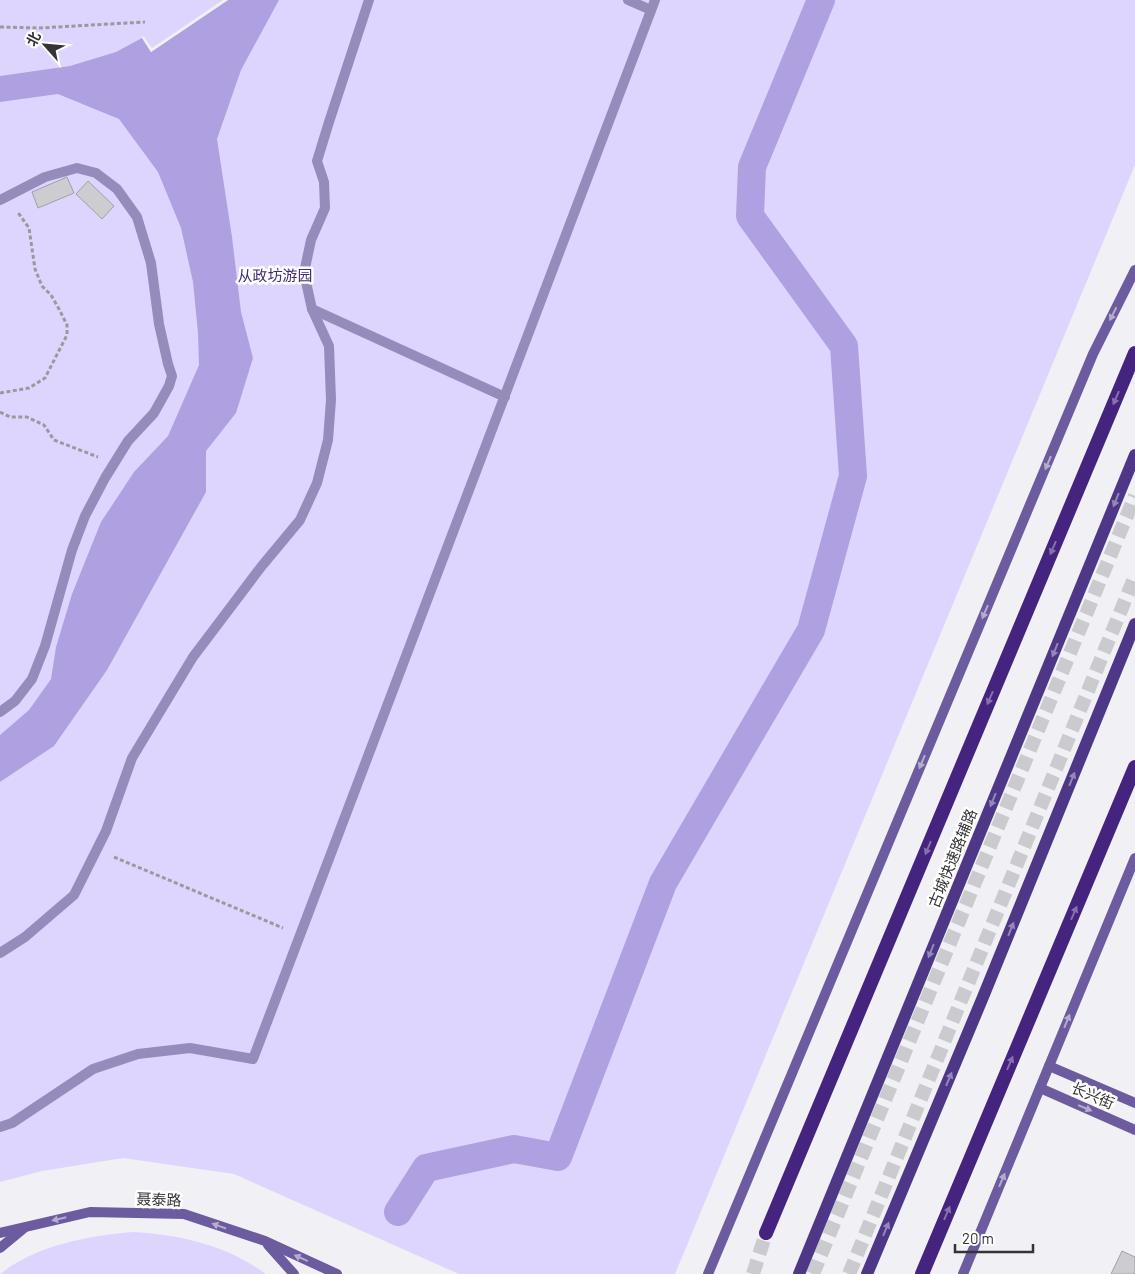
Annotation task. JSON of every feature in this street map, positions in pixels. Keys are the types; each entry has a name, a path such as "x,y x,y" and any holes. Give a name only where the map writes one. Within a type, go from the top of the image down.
{"highway":[{"path":"766,1233 1135,353"},
{"path":"922,1274 1135,767"}],"main road":[{"path":"708,1274 1094,354 1135,270"},
{"name":"古城快速路辅路","path":"799,1274 1135,455"},
{"path":"866,1274 983,997 1135,624"},
{"path":"963,1274 1135,858"},
{"name":"长兴街","path":"1049,1066 1135,1103"},
{"name":"长兴街","path":"1040,1088 1135,1130"},
{"name":"聂泰路","path":"0,1233 90,1212 184,1214 265,1242 337,1274"},
{"path":"0,1248 26,1227"},
{"path":"265,1242 294,1274"}],"lane":[{"path":"0,953 25,937 74,895 106,831 132,758 193,657 261,567 300,520 317,483 328,440 329,346 312,309 304,273 311,240 325,208 324,182 318,161 369,0"},
{"path":"0,1127 12,1123 93,1069 138,1054 190,1048 253,1059 653,5 628,0"},
{"path":"0,712 15,702 32,679 45,646 72,550 85,516 128,441 154,413 169,386 172,376 159,324 151,263 137,218 117,189 96,173 77,168 45,178 4,198"},
{"path":"312,309 505,397"}],"path":[{"path":"0,27 39,28 145,22"},
{"path":"0,393 29,388 45,378 67,335 67,325 51,295 42,286 35,269 29,228 4,198"},
{"path":"0,412 10,417 27,417 44,426 54,440 94,456 115,461"},
{"path":"97,850 300,935"}],"green space":[{"name":"从政坊游园","path":"0,0 1135,0 1135,165 675,1274 459,1274 234,1174 123,1158 42,1171 0,1182"},
{"path":"133,1232 151,1233 203,1243 235,1256 266,1274 0,1274 14,1264 46,1249 80,1239"}],"shaded area":[{"path":"228,0 279,0 241,70 217,139 241,312 253,358 236,413 206,451 206,492 107,670 54,746 0,782 0,735 29,710 51,679 56,647 72,594 101,522 134,472 168,436 199,365 193,282 181,228 158,172 119,119 58,94 0,102 0,76 70,66 116,52 142,38 151,52"}],"pier":[{"path":"223,0 228,0 151,52 141,36 144,37 152,48"}],"building":[{"path":"67,177 74,193 38,208 32,192"},
{"path":"88,181 114,206 102,219 76,194"},
{"path":"1122,1251 1135,1257 1135,1274 1111,1274"}],"waterway":[{"path":"398,1212 426,1168 514,1149 558,1157 663,883 811,630 853,476 844,346 750,216 752,167 821,0"}],"tunnel":[{"path":"813,1274 1135,496"},
{"path":"849,1274 1135,576"},
{"path":"753,1274 766,1233"}]}
